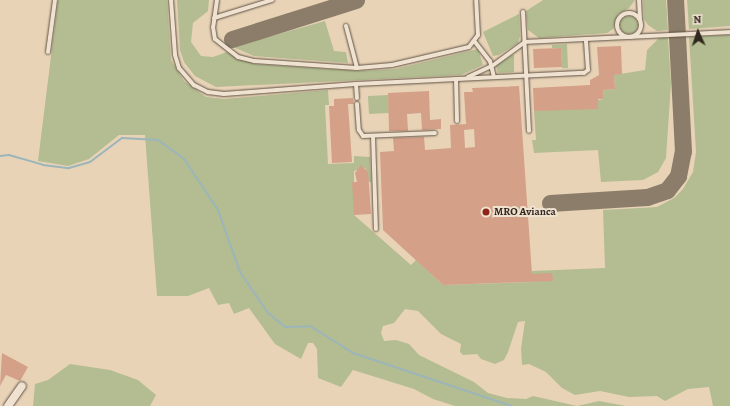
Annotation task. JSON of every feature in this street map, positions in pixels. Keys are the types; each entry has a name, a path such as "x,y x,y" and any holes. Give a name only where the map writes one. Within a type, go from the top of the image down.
{"street":[{"path":"8,406 22,386"}],"lane":[{"path":"48,52 55,0"},
{"path":"171,0 176,61 189,80 208,92 224,94 356,84 586,73 586,40"},
{"path":"217,0 214,18 215,39 232,53 245,60 357,68 392,65 469,47 475,42 478,36 476,0"},
{"path":"214,18 272,0"},
{"path":"639,0 641,25 640,36"},
{"path":"523,12 529,131"},
{"path":"634,14 641,25 636,35 629,37 620,34 617,28 617,22 620,16 634,14"},
{"path":"346,26 357,68"},
{"path":"464,79 492,66 525,42 730,32"},
{"path":"475,42 492,66 494,77"},
{"path":"456,79 457,121"},
{"path":"356,84 357,98"},
{"path":"357,104 359,132 363,136 435,133"},
{"path":"373,136 376,229"}],"green space":[{"path":"58,0 167,0 171,60 184,81 206,97 224,99 328,90 329,105 325,105 328,164 354,163 354,156 370,157 371,182 365,182 368,174 365,168 354,171 354,215 411,265 416,260 443,285 532,282 532,271 605,268 603,210 657,207 674,198 683,189 693,172 696,152 689,37 730,35 730,406 713,406 709,387 688,389 665,401 657,396 629,397 600,391 575,395 562,388 546,372 529,364 522,365 521,349 525,321 518,322 504,360 495,364 481,359 477,354 463,355 460,352 461,344 441,334 418,311 405,309 394,323 383,326 381,333 384,341 396,340 409,344 419,355 474,382 488,393 507,398 526,399 533,396 577,406 455,406 433,399 414,389 353,370 341,387 318,378 317,349 313,343 308,343 301,359 275,344 249,308 234,314 229,303 218,305 209,288 188,296 157,296 145,135 119,135 89,159 68,166 38,161"},
{"path":"177,0 209,0 208,11 193,23 191,42 201,56 213,57 227,52 254,64 360,71 395,69 478,49 483,65 461,75 216,87 195,76 184,62 180,50"},
{"path":"543,0 635,0 629,8 618,14 613,29 607,33 539,38 528,30 526,11"},
{"path":"643,0 666,0 668,30 657,31 648,25 644,19"},
{"path":"687,0 730,0 730,26 689,29"},
{"path":"519,14 520,36 518,43 499,55 493,56 483,32"},
{"path":"629,16 635,19 638,25 635,31 629,34 623,31 620,25 623,19"},
{"path":"325,21 334,51 346,52 348,63 254,56 233,47"},
{"path":"659,38 668,38 671,83 666,158 658,172 643,180 601,182 598,150 534,153 532,140 536,140 534,111 604,99 603,90 615,89 614,75 645,70 647,50"},
{"path":"567,44 568,68 562,68 561,48 552,48 552,45"},
{"path":"514,55 514,72 498,73 496,66"},
{"path":"388,95 389,113 369,114 368,96"},
{"path":"70,364 110,370 138,380 156,395 150,406 33,406 35,384 48,380"},
{"path":"599,401 626,406 577,406"}],"building":[{"path":"621,46 622,74 614,75 615,89 603,90 604,99 598,99 598,109 534,111 533,88 590,85 590,80 599,75 597,47"},
{"path":"561,48 562,67 534,68 533,49"},
{"path":"519,86 532,274 552,273 553,281 443,285 383,230 380,152 394,151 393,138 424,137 425,150 451,148 450,125 466,124 464,92 473,92 472,88","holes":["474,129 475,147 465,148 464,130"]},
{"path":"429,91 430,120 441,119 441,129 422,130 421,113 407,114 408,131 389,131 388,93"},
{"path":"353,98 354,104 348,104 352,162 332,163 329,106 334,106 334,99"},
{"path":"361,165 368,172 371,214 354,215 352,182 357,182 355,173"},
{"path":"2,353 28,367 20,381 6,375 0,386"}],"waterway":[{"path":"0,156 9,155 43,165 69,168 90,162 122,138 158,140 184,159 218,210 240,272 268,313 285,327 310,326 353,353 511,406"}],"taxiway":[{"path":"232,39 356,0"},
{"path":"550,203 647,197 667,190 678,176 683,151 675,0"}],"place":[{"name":"MRO Avianca","path":"486,212"}]}
